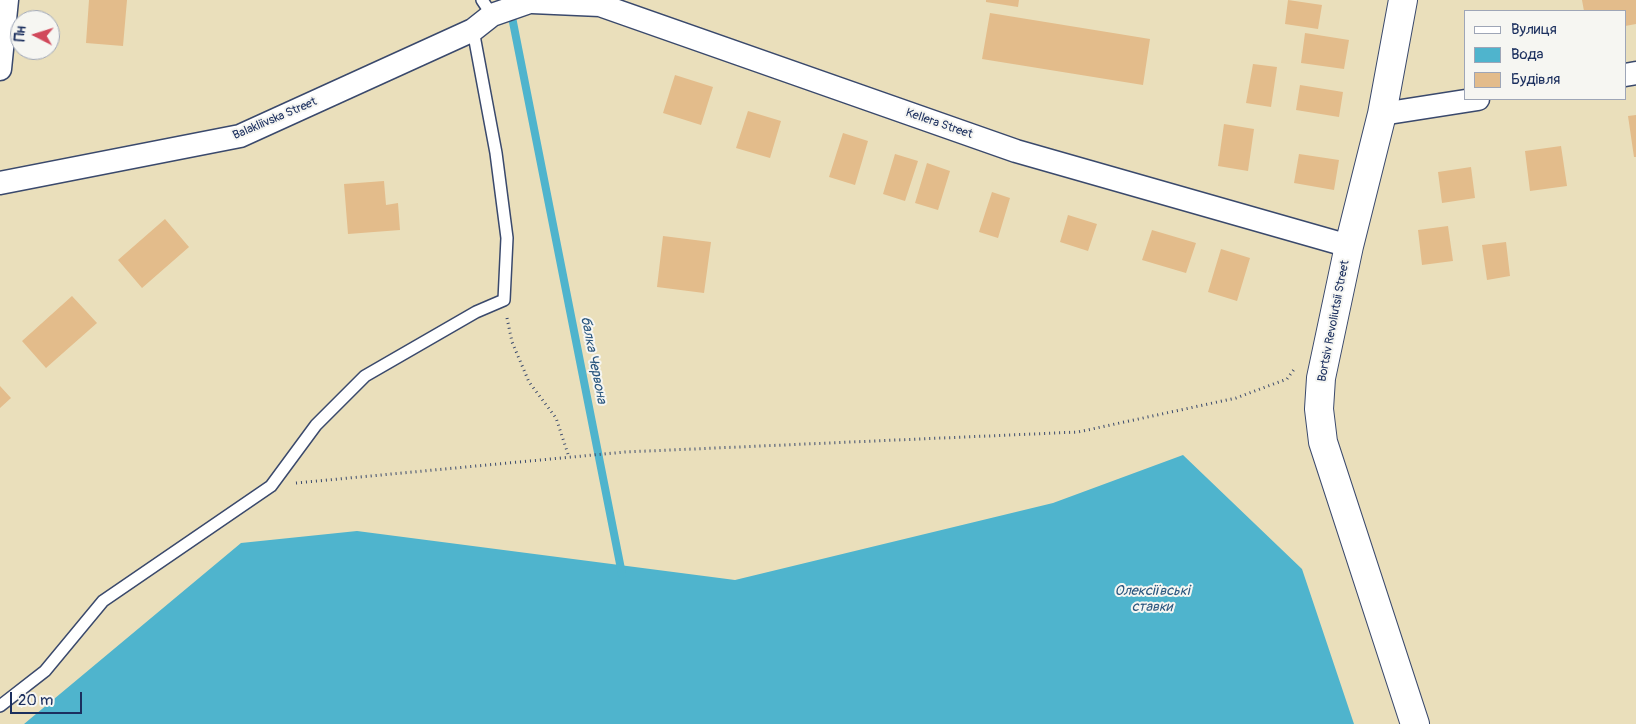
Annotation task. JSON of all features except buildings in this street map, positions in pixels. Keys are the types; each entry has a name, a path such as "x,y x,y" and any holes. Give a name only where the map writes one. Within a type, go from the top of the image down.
{"street":[{"path":"0,69 7,0"},
{"name":"Bortsiv Revoliutsii Street","path":"1403,0 1382,114 1349,246 1321,378 1319,409 1323,442 1415,724"},
{"name":"Balakliivska Street","path":"0,183 240,136 473,30 487,7 534,1"},
{"name":"Kellera Street","path":"534,1 600,5 1016,151 1349,246"},
{"path":"1382,114 1472,100"}],"lane":[{"path":"0,706 44,671 103,601 271,486 316,425 365,376 476,312 504,300 507,238 496,154 473,30"}],"path":[{"path":"504,300 512,342 529,382 556,418 569,457"},
{"path":"271,486 625,452 1078,432 1236,398 1287,379 1299,364"}],"water":[{"name":"Олексіївські ставки","path":"1183,455 1302,569 1354,724 24,724 241,543 357,531 735,580 1053,503"}],"waterway":[{"name":"балка Червона","path":"511,12 622,574"}]}
